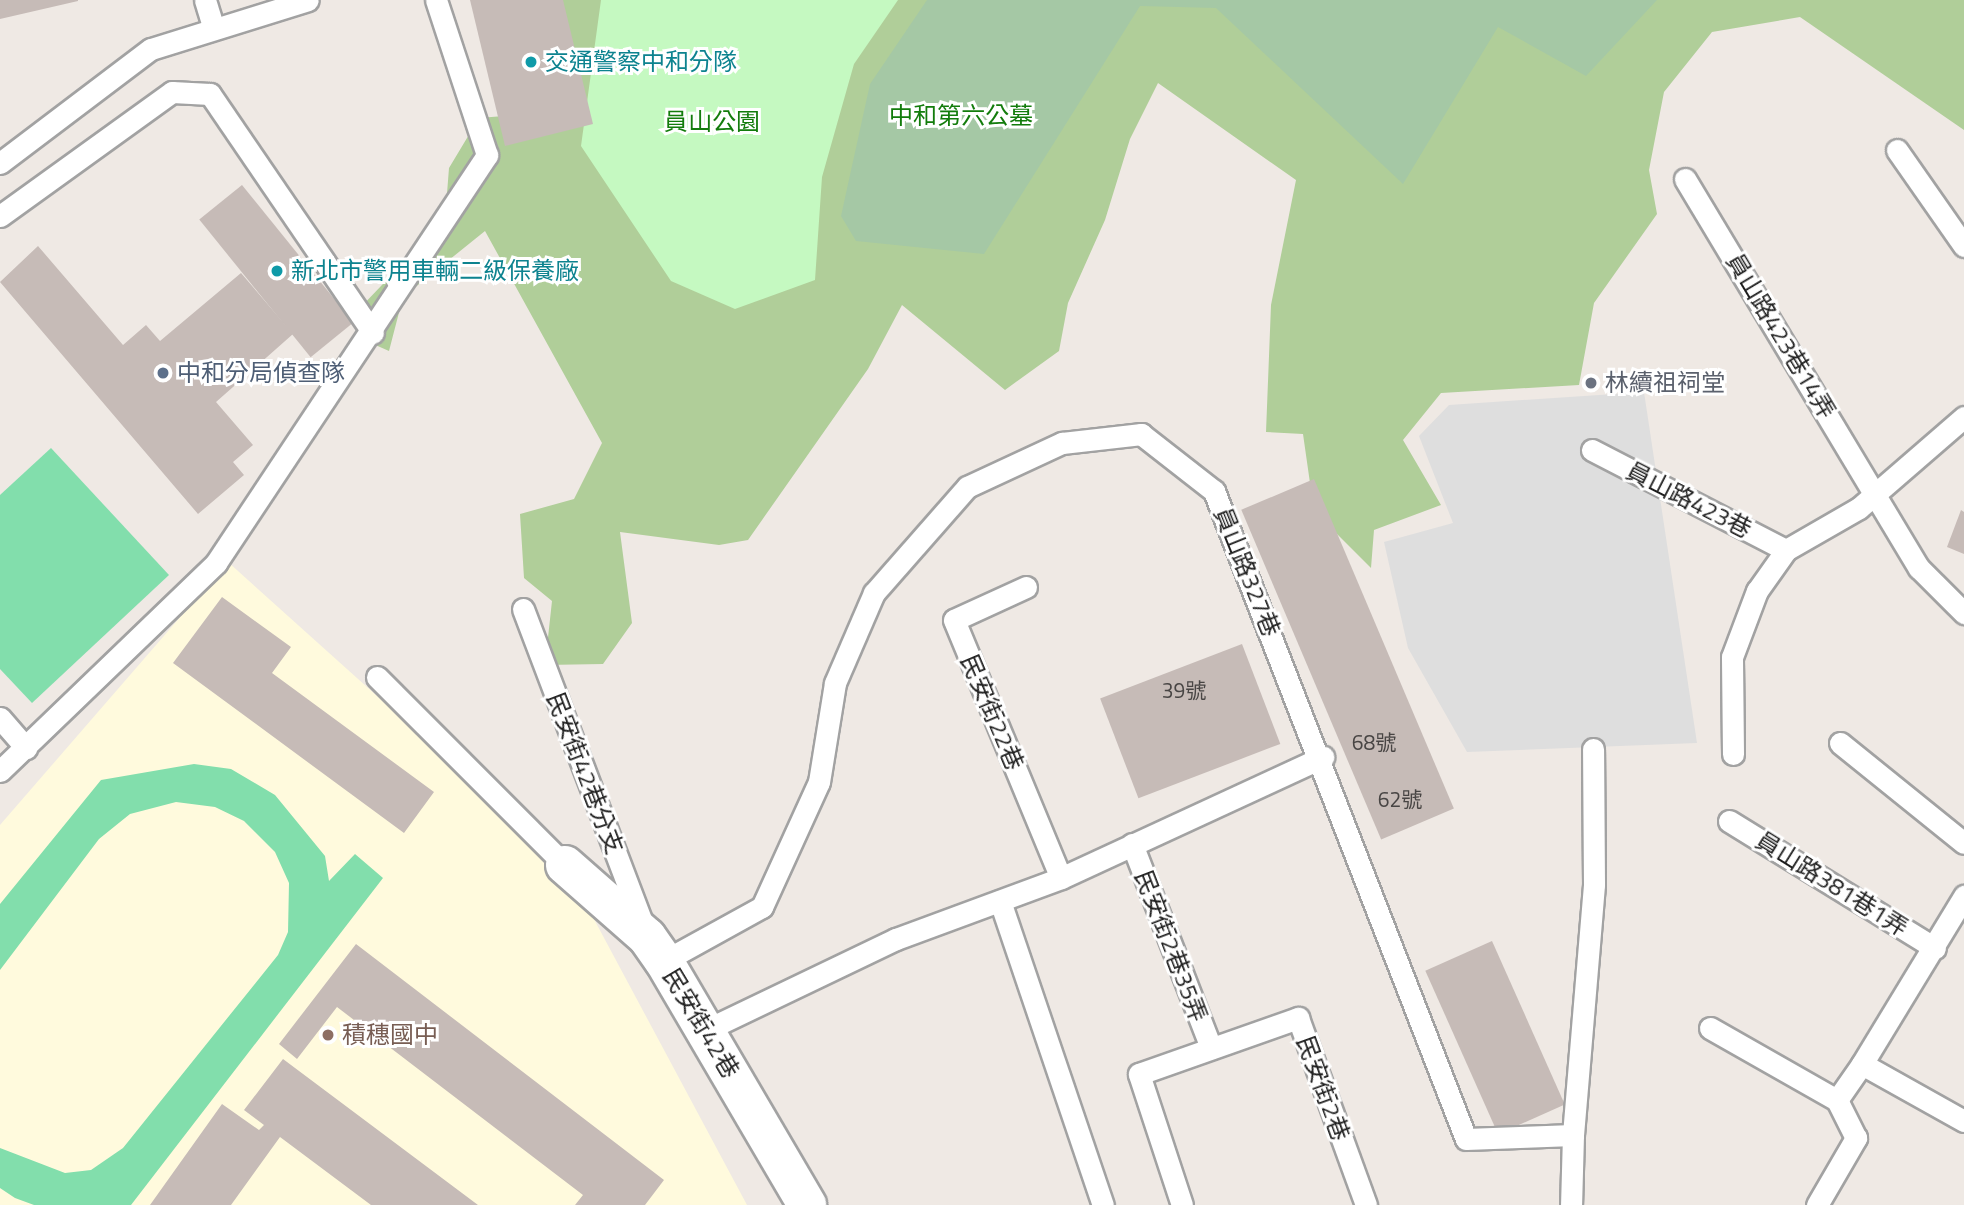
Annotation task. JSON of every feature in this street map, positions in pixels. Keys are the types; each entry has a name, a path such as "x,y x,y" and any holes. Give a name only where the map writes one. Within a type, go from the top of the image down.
{"street":[{"name":"民安街42巷","path":"565,865 656,949 807,1205"}],"lane":[{"path":"205,0 213,27"},
{"path":"0,163 150,49 213,27 308,0"},
{"path":"0,771 216,563 373,333 487,155 436,0"},
{"path":"0,216 172,92 210,94 373,333"},
{"path":"1897,150 1964,246"},
{"name":"員山路423巷14弄","path":"1685,178 1919,568 1964,613"},
{"path":"1733,754 1732,657 1757,591 1786,550 1876,493 1964,417"},
{"name":"員山路327巷","path":"656,949 762,907 819,782 835,683 874,593 967,487 1062,443 1141,434 1214,491 1322,757 1465,1139 1573,1135"},
{"name":"員山路423巷","path":"1592,450 1786,550"},
{"name":"民安街22巷","path":"1026,587 954,620 1061,878"},
{"name":"民安街42巷分支","path":"523,610 656,949"},
{"path":"377,677 565,865"},
{"path":"0,718 26,748"},
{"path":"1840,743 1964,843"},
{"path":"1571,1205 1573,1135 1594,884 1593,749"},
{"path":"706,1030 896,939 1061,878 1322,757"},
{"name":"員山路381巷1弄","path":"1729,821 1935,948"},
{"name":"民安街2巷35弄","path":"1132,844 1211,1048"},
{"path":"1837,1100 1935,948 1964,896"},
{"path":"1000,901 1103,1205"},
{"name":"民安街2巷","path":"1211,1048 1298,1018 1366,1205"},
{"path":"1710,1028 1837,1100 1856,1138 1817,1205"},
{"path":"1182,1205 1139,1074 1211,1048"},
{"path":"1862,1064 1964,1121"}],"shaded area":[{"path":"1644,392 1697,743 1467,752 1408,648 1384,542 1453,523 1419,436 1449,405"},
{"name":"積穗國中","path":"228,562 565,865 747,1205 0,1205 0,825"}],"green space":[{"path":"557,0 1964,0 1964,130 1800,17 1712,32 1664,92 1649,170 1657,214 1594,303 1579,385 1441,393 1403,440 1441,505 1374,530 1371,568 1314,511 1303,434 1266,432 1271,305 1296,180 1158,83 1130,139 1105,220 1068,303 1059,351 1005,390 902,305 868,369 748,540 719,545 620,532 632,623 603,664 545,665 552,601 524,578 520,514 574,499 602,443 485,231 403,297 389,351 355,336 360,308 445,219 449,168 479,118 563,111"},
{"name":"員山公園","path":"601,0 898,0 854,64 822,177 815,280 735,309 671,281 581,146"},
{"name":"中和第六公墓","path":"927,0 1657,0 1586,76 1498,27 1403,184 1216,8 1140,6 984,254 856,241 841,216 870,84"},
{"path":"51,448 169,575 32,703 0,669 0,495"},
{"path":"194,764 231,769 275,795 325,856 329,881 355,854 383,878 131,1205 34,1205 15,1198 0,1188 0,1148 65,1173 91,1170 123,1148 278,955 288,932 289,883 275,852 244,821 215,807 176,802 130,814 99,839 0,970 0,904 101,780"}],"building":[{"path":"0,0 78,0 78,1 0,19"},
{"name":"交通警察中和分隊","path":"470,0 563,0 593,124 505,146"},
{"name":"新北市警用車輛二級保養廠","path":"242,185 353,323 311,357 199,220"},
{"name":"中和分局偵查隊","path":"38,246 123,345 146,325 160,341 241,273 293,334 216,402 253,445 233,462 244,475 198,514 0,282"},
{"path":"1314,479 1454,809 1381,839 1241,510"},
{"path":"1961,510 1964,512 1964,554 1947,547"},
{"path":"222,597 291,647 272,673 434,792 404,833 173,663"},
{"path":"1242,644 1280,744 1138,798 1100,698"},
{"path":"1492,941 1565,1105 1498,1134 1425,971"},
{"path":"356,944 664,1180 645,1205 575,1205 583,1195 337,1007 297,1059 279,1044"},
{"path":"283,1059 478,1205 371,1205 280,1137 231,1205 150,1205 222,1104 259,1130 264,1125 244,1110"}],"place":[{"name":"交通警察中和分隊","path":"531,62"},
{"name":"新北市警用車輛二級保養廠","path":"277,271"},
{"name":"中和分局偵查隊","path":"163,373"},
{"name":"林續祖祠堂","path":"1591,383"},
{"name":"積穗國中","path":"328,1035"}]}
